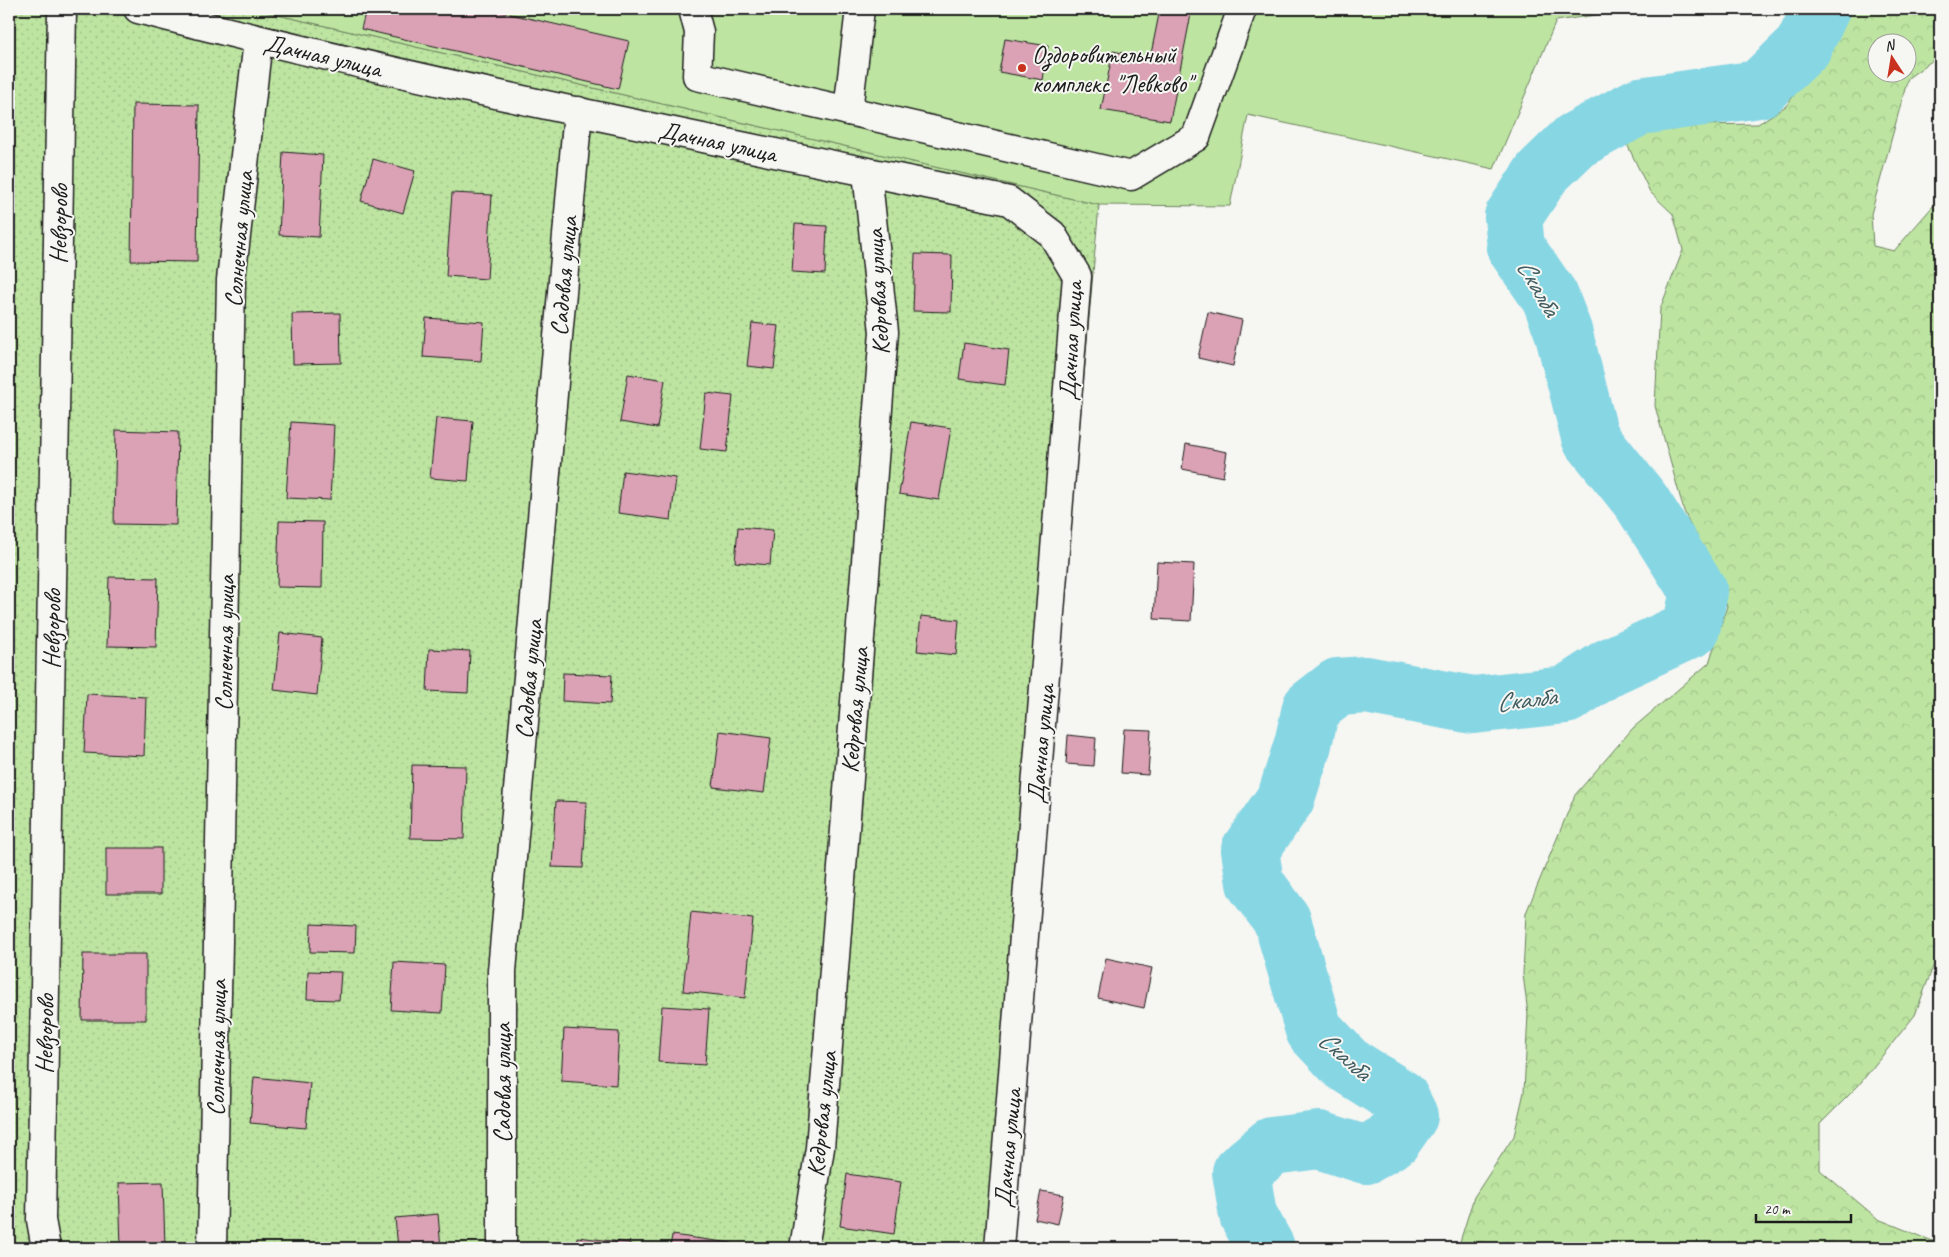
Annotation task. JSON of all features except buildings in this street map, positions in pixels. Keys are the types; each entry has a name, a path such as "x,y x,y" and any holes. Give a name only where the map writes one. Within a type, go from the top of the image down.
{"street":[{"name":"Невзорово","path":"46,1248 40,1220 62,9"},
{"name":"Дачная улица","path":"138,9 258,40 578,111 1009,201 1052,234 1077,276 999,1248"},
{"path":"693,9 699,32 697,76 1131,176 1196,137 1242,9"},
{"path":"848,111 860,9"},
{"name":"Солнечная улица","path":"212,1248 231,280 258,40"},
{"name":"Садовая улица","path":"502,1248 502,971 578,111"},
{"name":"Кедровая улица","path":"804,1248 820,1148 884,332 868,172"}],"green space":[{"path":"9,9 252,9 1099,205 1007,1248 9,1248"},
{"name":"Оздоровительный комплекс \"Левково\"","path":"252,9 1634,9 1556,21 1494,169 1248,115 1230,206 1099,205"},
{"path":"1846,9 1940,9 1940,55 1916,72 1916,32 1866,32 1866,82 1907,82 1871,214 1873,246 1894,251 1940,198 1940,948 1915,1015 1858,1086 1820,1124 1820,1170 1878,1219 1940,1244 1940,1248 1458,1248 1474,1197 1514,1136 1524,1092 1528,1014 1523,974 1526,913 1575,795 1633,728 1709,663 1727,606 1684,511 1655,406 1660,309 1683,250 1673,214 1650,192 1626,142 1638,126 1758,124 1786,106 1823,56"}],"waterway":[{"name":"Скалба","path":"1266,1248 1248,1215 1241,1172 1272,1146 1319,1140 1366,1155 1393,1139 1409,1116 1400,1098 1346,1064 1314,1030 1282,920 1255,883 1250,850 1286,798 1303,744 1311,708 1338,687 1366,685 1473,705 1566,695 1609,667 1691,629 1699,592 1641,501 1590,437 1563,331 1550,297 1516,248 1513,217 1542,173 1575,141 1640,106 1759,89 1803,47 1821,9"}],"place":[{"name":"Оздоровительный комплекс \"Левково\"","path":"1022,68"}]}
